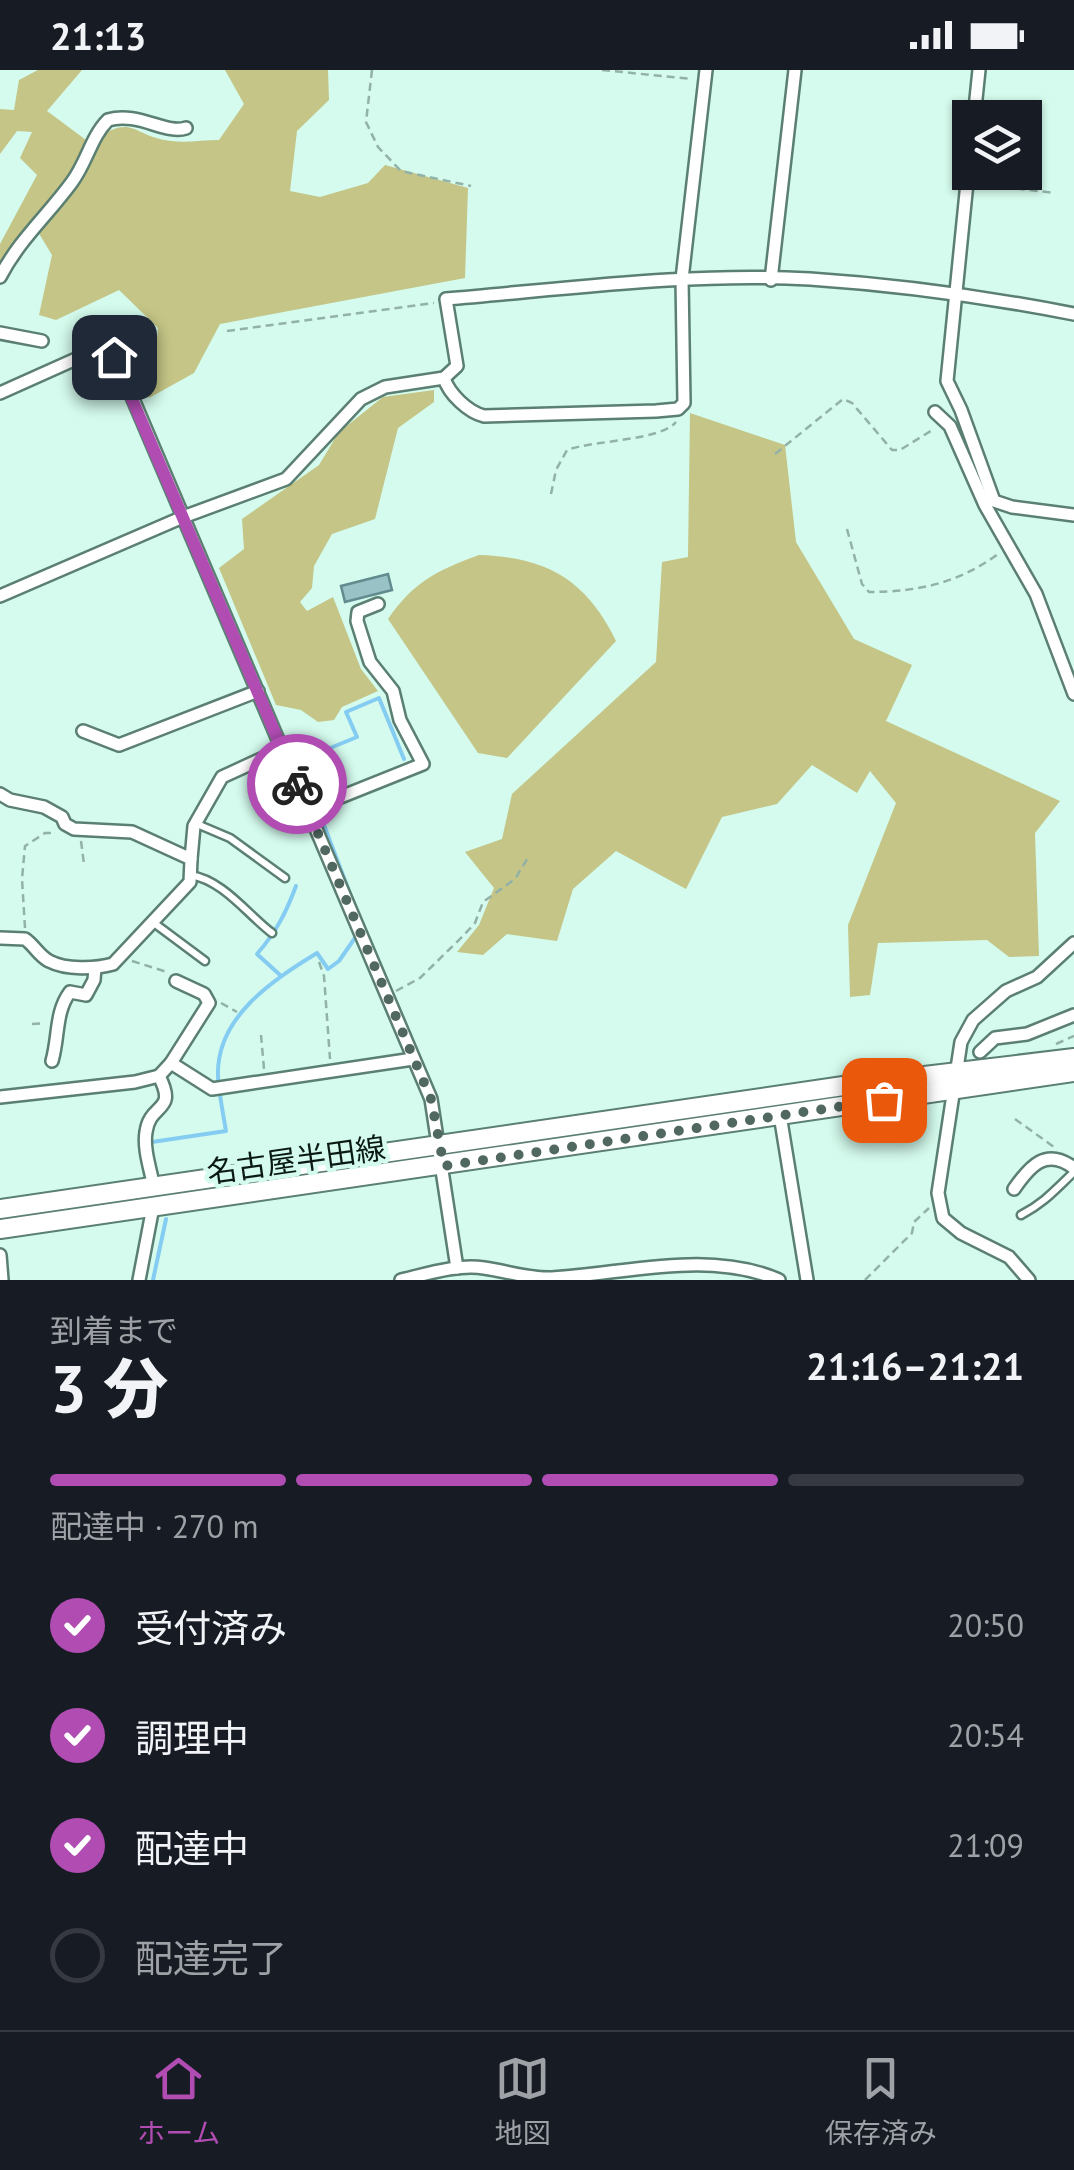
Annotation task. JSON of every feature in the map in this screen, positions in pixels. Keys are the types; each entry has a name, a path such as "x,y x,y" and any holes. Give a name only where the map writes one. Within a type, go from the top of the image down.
{"main road":[{"name":"名古屋半田線","path":"0,1229 439,1144 958,1070 1074,1058"},
{"name":"名古屋半田線","path":"0,1209 154,1198 444,1166 1074,1072"}],"street":[{"path":"771,280 795,70"},
{"path":"976,100 979,70"},
{"path":"444,378 446,386 471,412 484,416 678,408 685,397 682,279 705,75"},
{"path":"0,278 36,222 72,182 96,134 108,120 125,117 152,121 177,131 186,128"},
{"path":"966,190 946,382 961,410 994,501 1074,515"},
{"path":"0,596 183,517 286,479 361,399 377,389 444,378 456,366 446,299 682,279 806,279 955,293 1074,314"},
{"path":"0,333 42,341"},
{"path":"2,387 96,350 108,352 118,364 431,1099 458,1268"},
{"path":"934,412 950,426 969,474 1036,594 1074,692"},
{"path":"308,810 422,764 400,720 393,691 370,662 358,620 358,612 378,604"},
{"path":"82,732 119,745 258,691"},
{"path":"0,938 25,939 50,962 95,968 113,964 190,882 196,823 222,777 283,749"},
{"path":"0,794 44,807 77,830 132,832 191,859"},
{"path":"1029,1280 1009,1257 961,1233 942,1218 938,1193 961,1042 973,1020 1006,991 1036,976 1074,944"},
{"path":"52,1061 59,1006 70,992 86,994 95,968"},
{"path":"0,1097 158,1076 209,1000 176,980"},
{"path":"980,1052 994,1038 1028,1034 1074,1015"},
{"path":"170,1063 212,1090 412,1059"},
{"path":"139,1280 154,1198 146,1132 150,1119 167,1101 167,1092 158,1076"},
{"path":"780,1115 806,1280"},
{"path":"1014,1189 1030,1165 1039,1160 1061,1160 1074,1170"},
{"path":"0,1256 2,1280"},
{"path":"401,1280 458,1268 481,1267 548,1278 668,1266 720,1266 779,1280"}],"lane":[{"path":"196,823 230,838 285,878"},
{"path":"190,875 224,891 272,933"},
{"path":"154,922 205,960"},
{"path":"1021,1215 1034,1205 1047,1202 1074,1170"}],"path":[{"path":"372,70 366,122 378,147 401,171 471,186"},
{"path":"602,70 705,75"},
{"path":"1032,190 1056,193"},
{"path":"227,330 446,302"},
{"path":"118,364 153,352"},
{"path":"775,454 842,399 852,403 888,447 896,451 945,421"},
{"path":"552,494 556,470 567,450 599,441 664,432 678,420 678,408"},
{"path":"847,529 862,584 869,592 940,585 969,575 1007,548"},
{"path":"25,939 22,867 26,846 46,833 77,830 84,864"},
{"path":"386,996 420,978 475,923 482,902 516,880 529,856"},
{"path":"122,955 145,967 177,976 176,980"},
{"path":"319,962 324,976 330,1071"},
{"path":"209,1000 237,1012"},
{"path":"32,1024 59,1022"},
{"path":"261,1035 265,1080"},
{"path":"1015,1119 1060,1152 1061,1160"},
{"path":"865,1280 912,1233 914,1222 931,1206 940,1205"}],"green space":[{"path":"38,70 82,70 47,111 90,143 124,127 171,141 219,140 244,104 225,70 328,70 329,100 297,131 290,191 320,197 368,183 385,165 468,188 465,278 220,324 194,373 149,398 134,366 155,356 158,328 119,290 56,320 39,315 52,255 32,222 0,282 0,244 37,175 20,158 32,132 17,131 0,154 0,109 14,110 19,80"},
{"path":"434,390 434,402 398,428 375,519 332,534 314,566 312,588 300,602 307,611 333,597 361,669 378,691 342,707 334,720 318,722 301,710 276,705 219,568 244,549 242,519 319,465 339,432 383,397"},
{"path":"690,413 785,445 796,542 854,639 912,665 886,721 1060,801 1035,833 1039,956 1009,957 987,940 878,943 870,995 850,997 848,925 896,803 870,771 857,793 812,765 777,804 722,817 686,889 616,851 573,889 557,941 507,934 483,955 457,952 479,925 494,888 465,852 502,839 512,794 656,662 662,562 688,557"},
{"path":"479,555 524,561 561,576 591,602 616,641 507,758 478,753 388,619 427,579"}],"building":[{"path":"388,574 392,590 345,602 341,586"}],"waterway":[{"path":"309,798 296,762 357,737 346,712 379,698 404,759"},
{"path":"319,812 363,928"},
{"path":"280,975 257,954 280,922 296,886"},
{"path":"152,1142 226,1131 218,1076 220,1055 237,1018 266,988 317,953 328,969 339,961 357,935"},
{"path":"153,1280 166,1219"}],"way so far":[{"path":"297,784 431,1099 444,1166 884,1100"}],"route":[{"path":"114,357 297,784"}]}
